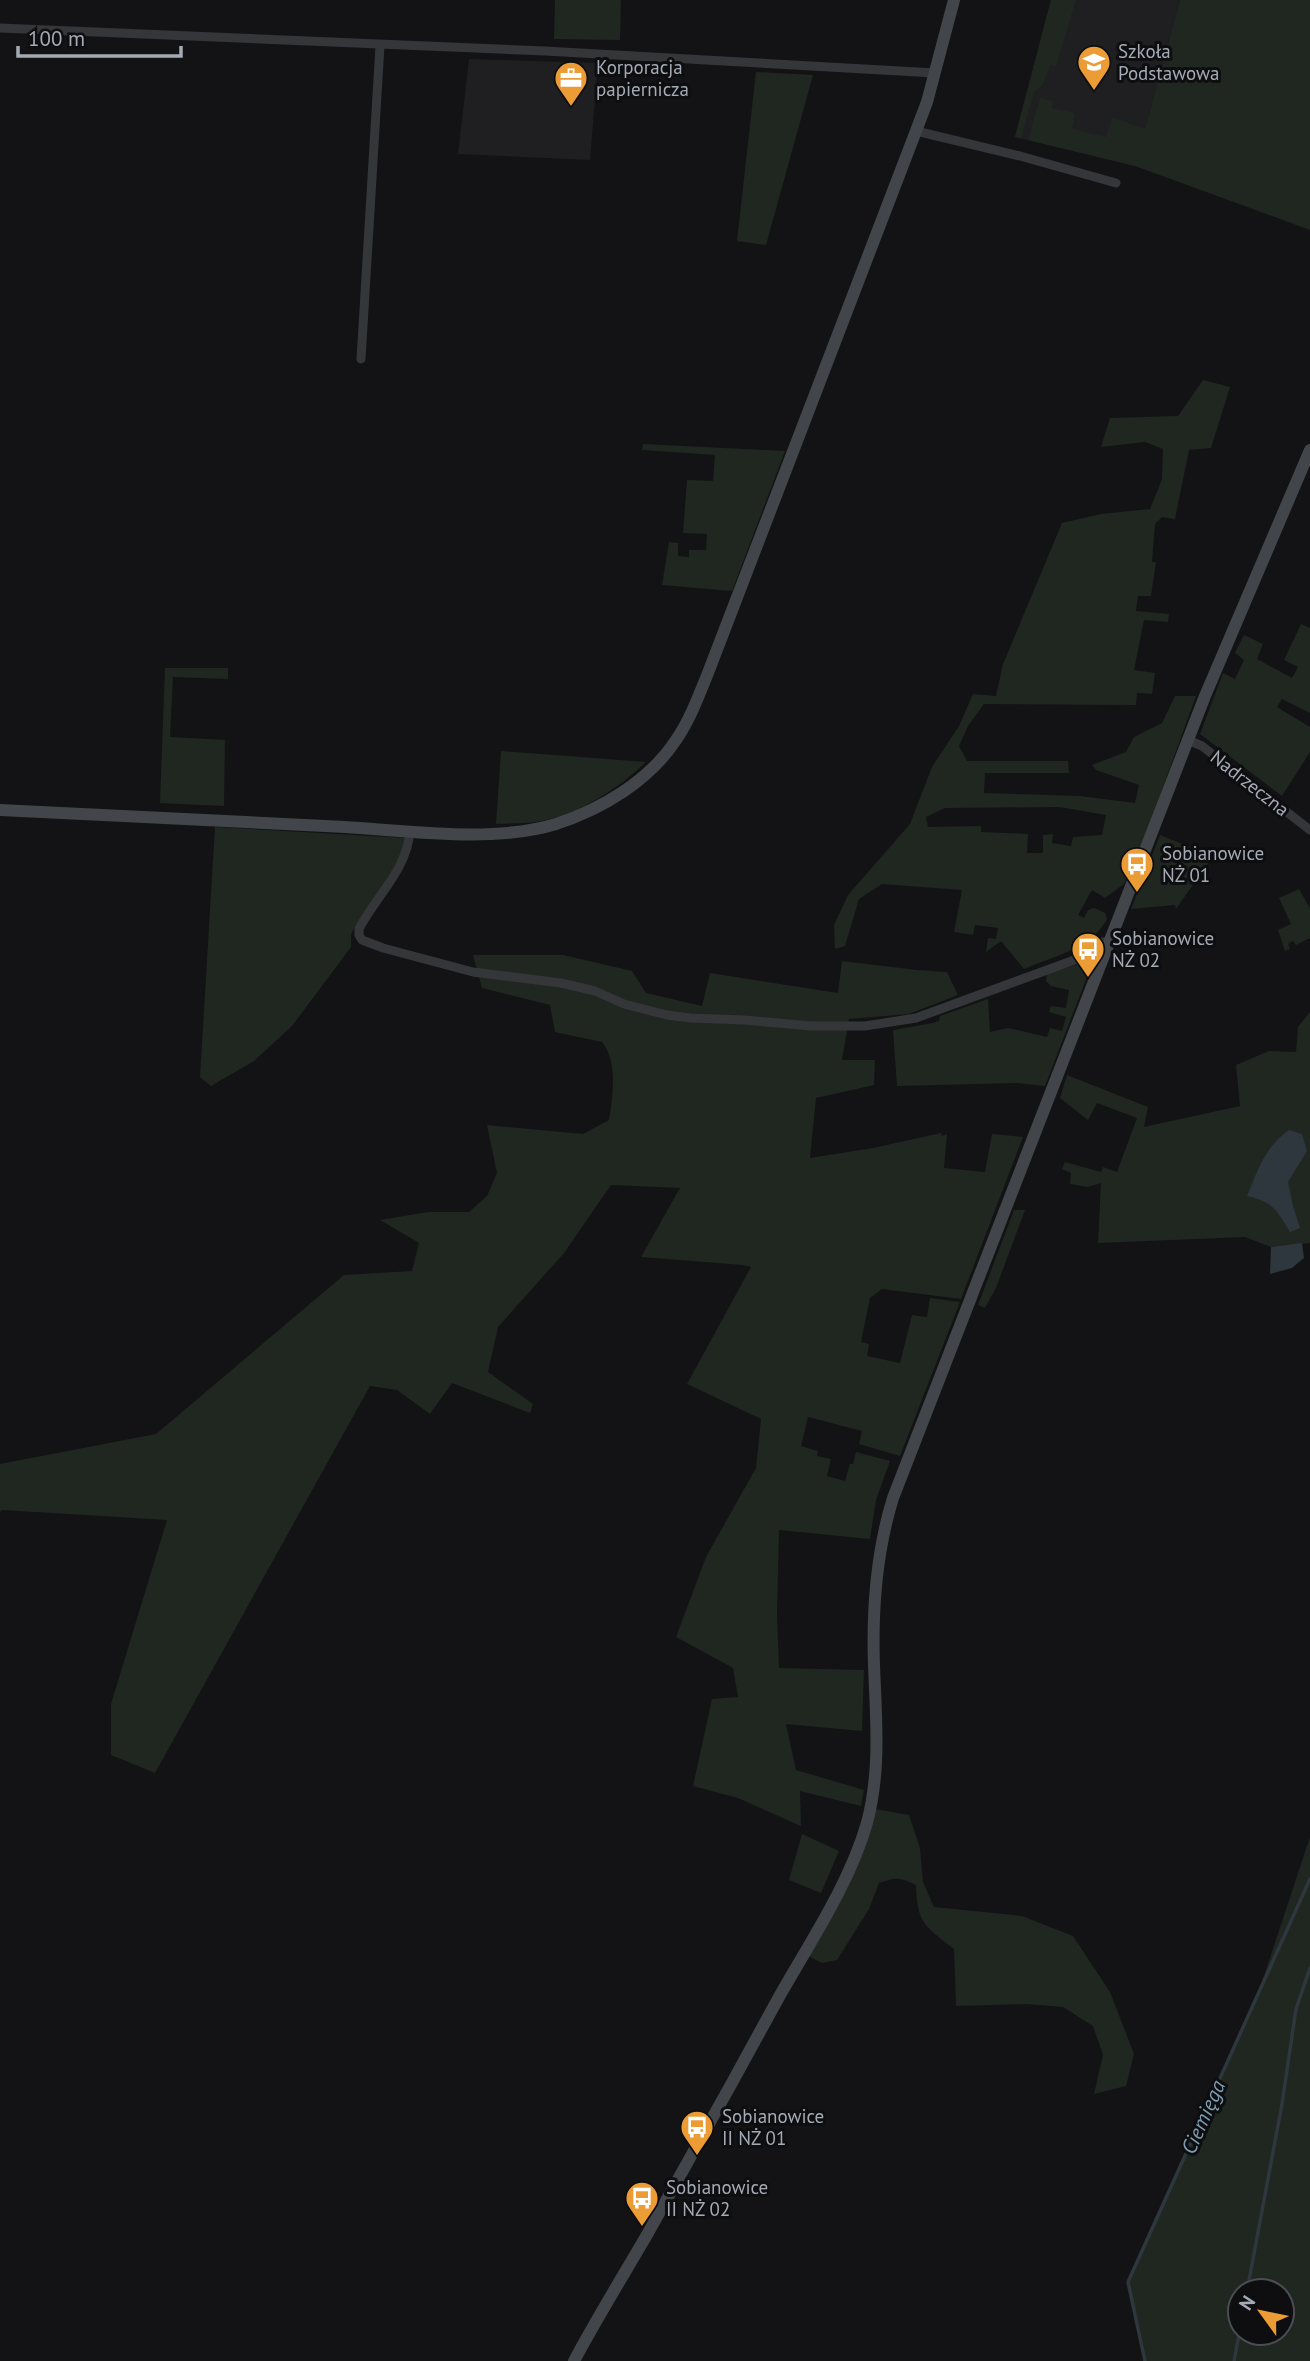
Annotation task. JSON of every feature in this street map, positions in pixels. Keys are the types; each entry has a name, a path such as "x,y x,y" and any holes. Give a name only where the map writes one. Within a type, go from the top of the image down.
{"street":[{"path":"0,810 496,834 521,832 556,824 595,808 650,771 671,748 682,730 708,673 916,131 954,0"},
{"path":"0,28 558,52 935,73"},
{"path":"361,359 380,46"},
{"path":"916,131 1116,183"},
{"path":"574,2361 744,2062 838,1892 858,1848 870,1810 877,1768 873,1640 875,1587 888,1515 1188,740 1310,450"},
{"name":"Nadrzeczna","path":"1188,740 1202,746 1310,830"},
{"path":"410,831 404,856 359,929 362,940 473,972 595,991 624,1004 667,1015 811,1026 877,1024 916,1018 1077,959 1102,943 1109,942"},
{"path":"1077,959 1096,973"}],"shaded area":[{"path":"555,0 621,0 620,40 554,39"},
{"path":"1051,0 1180,0 1135,166 1015,137"},
{"path":"1051,0 1076,0 1056,66 1050,65 1043,85 1034,92 1021,138 1015,137"},
{"path":"1180,0 1310,0 1310,230 1135,166 1028,140 1040,98 1053,101 1052,108 1075,113 1072,129 1106,137 1112,117 1145,129"},
{"path":"469,59 598,63 590,160 458,154"},
{"path":"756,72 813,75 766,245 737,241"},
{"path":"1203,380 1230,387 1211,448 1189,450 1175,519 1162,517 1155,524 1152,562 1156,562 1151,596 1138,596 1136,611 1169,614 1168,622 1144,620 1134,670 1155,673 1152,694 1137,693 1136,705 984,704 968,726 959,746 967,761 1068,761 1069,773 985,773 984,793 1080,796 1135,803 1139,785 1096,770 1092,765 1126,752 1134,737 1162,723 1175,696 1196,696 1149,825 1124,884 1105,898 1092,890 1078,915 1084,918 1088,910 1094,908 1105,913 1107,919 1091,938 1081,945 1024,969 1001,941 986,952 988,938 996,939 998,928 975,925 973,935 954,932 962,890 882,884 859,899 845,946 835,949 834,925 848,895 910,824 932,767 959,726 973,694 996,696 1003,664 1062,523 1101,514 1150,509 1162,479 1163,449 1145,442 1101,447 1110,418 1178,416","holes":["1059,807 1106,815 1102,835 1073,837 1071,846 1052,843 1053,834 1043,835 1043,853 1027,853 1028,834 981,832 981,826 928,827 926,817 945,808"]},
{"path":"643,444 785,451 732,591 662,585 669,542 678,543 678,556 689,557 689,550 706,550 707,534 683,533 687,480 713,481 715,455 642,450"},
{"path":"1301,624 1310,628 1310,713 1282,699 1277,707 1310,727 1310,752 1282,796 1200,734 1223,673 1235,679 1244,660 1235,653 1244,635 1263,644 1257,659 1292,678 1298,667 1284,660"},
{"path":"165,668 228,668 228,679 173,677 170,737 225,740 224,806 160,803"},
{"path":"501,751 646,762 610,791 570,813 535,822 496,824"},
{"path":"215,827 406,838 388,878 351,934 351,947 292,1026 254,1061 211,1086 200,1077"},
{"path":"1160,835 1213,856 1176,909 1175,905 1131,909"},
{"path":"1299,889 1310,908 1310,938 1296,945 1293,941 1288,944 1290,949 1285,951 1278,930 1291,924 1279,898"},
{"path":"473,955 563,955 632,971 646,993 702,1006 710,973 838,993 842,961 947,972 958,995 909,1014 849,1019 842,1060 875,1060 874,1085 816,1098 810,1158 941,1133 942,1136 947,1134 944,1168 985,1172 992,1134 1023,1137 961,1299 882,1289 870,1298 861,1342 869,1344 867,1356 900,1363 912,1315 927,1317 930,1298 960,1302 900,1456 859,1444 862,1431 808,1417 801,1446 818,1451 817,1456 831,1459 827,1476 845,1481 856,1452 890,1461 876,1500 870,1539 779,1530 779,1668 864,1670 862,1731 786,1724 796,1770 864,1790 861,1806 800,1791 801,1826 738,1798 693,1786 712,1699 738,1697 733,1668 676,1637 706,1557 756,1468 761,1419 687,1384 751,1267 641,1257 680,1188 611,1185 564,1253 498,1327 488,1372 533,1404 530,1413 452,1383 430,1414 397,1390 370,1386 155,1773 111,1755 111,1704 167,1520 0,1512 0,1464 156,1434 344,1275 412,1271 419,1243 380,1220 428,1212 469,1212 487,1196 497,1173 487,1125 583,1134 609,1120 613,1090 612,1069 602,1042 555,1032 550,1005 482,988"},
{"path":"1079,964 1086,970 1087,977 1045,1086 1017,1083 897,1086 893,1030 933,1023 939,1021 940,1016 988,999 990,1032 1008,1028 1047,1037 1050,1028 1062,1031 1066,1017 1049,1012 1051,1006 1066,1008 1069,990 1051,986 1046,981 1047,973"},
{"path":"1310,1012 1310,1243 1271,1247 1245,1237 1098,1243 1101,1183 1088,1187 1070,1184 1071,1173 1062,1169 1065,1162 1101,1172 1103,1167 1117,1172 1137,1118 1097,1103 1088,1120 1060,1098 1067,1075 1148,1107 1144,1127 1240,1106 1236,1065 1269,1051 1296,1052 1298,1027"},
{"path":"1289,1130 1302,1134 1307,1151 1288,1182 1300,1228 1290,1232 1273,1208 1263,1201 1247,1196 1268,1151"},
{"path":"1014,1210 1025,1210 996,1288 985,1308 978,1305"},
{"path":"1302,1243 1304,1258 1292,1268 1270,1274 1271,1247"},
{"path":"875,1809 909,1815 920,1848 923,1882 934,1907 1022,1916 1073,1936 1110,1992 1134,2054 1126,2086 1094,2094 1103,2055 1093,2026 1063,2007 1027,2004 956,2006 954,1949 925,1923 918,1908 916,1885 910,1882 898,1879 879,1883 869,1909 837,1960 822,1963 808,1956"},
{"path":"802,1834 839,1851 821,1893 789,1880"},
{"path":"1310,1837 1310,2361 1145,2361 1128,2282 1257,1997"}],"waterway":[{"name":"Ciemięga","path":"1145,2361 1128,2282 1310,1879"},
{"path":"1250,2277 1282,2104 1296,2009 1310,1968"},
{"path":"1234,2361 1237,2347"}],"place":[{"name":"Szkoła Podstawowa","path":"1094,92"},
{"name":"Korporacja papiernicza","path":"571,108"},
{"name":"Sobianowice NŻ 01","path":"1137,894"},
{"name":"Sobianowice NŻ 02","path":"1088,979"},
{"name":"Sobianowice II NŻ 01","path":"697,2157"},
{"name":"Sobianowice II NŻ 02","path":"642,2228"}]}
